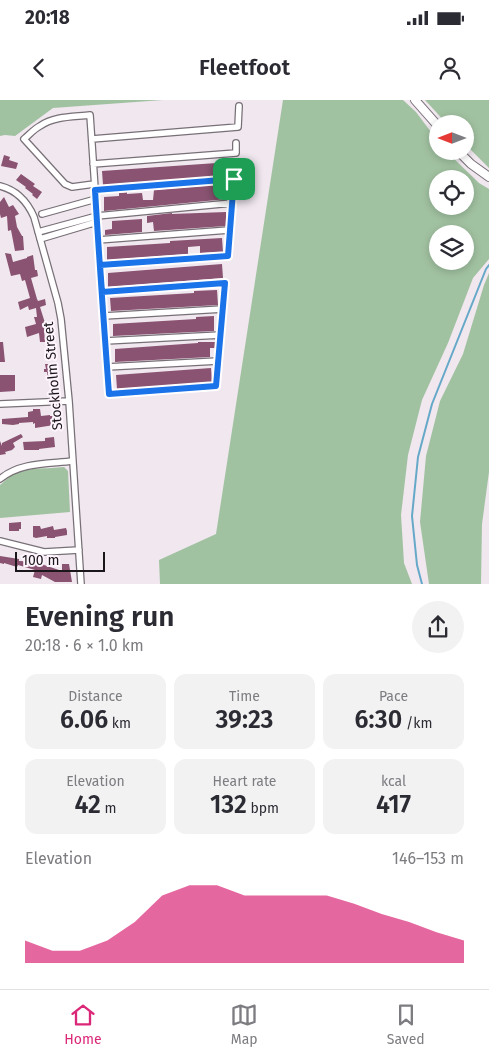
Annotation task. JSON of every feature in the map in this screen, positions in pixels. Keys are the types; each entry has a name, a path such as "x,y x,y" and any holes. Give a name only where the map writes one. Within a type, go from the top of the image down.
{"main road":[{"path":"415,100 429,116"},
{"path":"467,160 489,177"}],"street":[{"path":"92,139 238,127 238,106"},
{"path":"100,265 228,256 234,179 95,187 72,187 65,184 24,139 40,126 59,118 90,116 93,164 95,187 96,199 98,240 102,292 106,341 109,394 216,386 225,283 102,292"},
{"path":"93,164 236,153 236,143"},
{"name":"Stockholm Street","path":"0,186 14,192 30,208 58,303 69,401 81,584"},
{"path":"42,214 96,199"},
{"path":"39,235 97,219 232,203"},
{"path":"98,240 230,230"},
{"path":"104,316 223,310"},
{"path":"106,341 221,335"},
{"path":"107,367 218,361"},
{"path":"0,404 69,401"},
{"path":"0,479 4,475 26,466 73,461"},
{"path":"0,541 44,552 79,550"}],"green space":[{"path":"0,100 163,100 53,108 15,136 0,136"},
{"path":"283,100 403,100 416,112 429,129 429,160 455,160 466,170 429,170 429,215 474,215 474,178 489,189 489,259 473,278 448,343 422,400 408,455 401,515 404,563 412,584 160,584 159,560 216,534"},
{"path":"425,100 489,100 489,168 474,153 474,115 439,115"},
{"path":"489,273 489,472 482,524 481,584 429,584 420,522 426,456 440,401 463,354"},
{"path":"64,467 68,471 70,512 0,518 0,485 9,477 17,472"}],"building":[{"path":"4,155 10,157 9,160 18,163 16,169 1,166"},
{"path":"231,162 231,175 103,185 102,171"},
{"path":"21,174 35,184 33,186 42,192 37,199 26,187 16,180"},
{"path":"227,184 227,199 104,211 104,197 119,196 119,193 142,193 143,200 153,200 154,190"},
{"path":"4,197 9,207 13,205 19,214 15,216 17,227 23,236 24,250 15,251 11,230 8,231 7,216 1,218 0,202"},
{"path":"226,212 226,226 154,231 153,222 147,223 147,216 172,213"},
{"path":"142,219 142,232 105,235 105,230 112,229 112,221"},
{"path":"222,238 223,252 200,253 200,246 188,247 188,254 107,260 107,247"},
{"path":"5,253 11,254 13,262 33,255 35,270 37,270 38,276 31,278 38,301 45,299 46,305 40,307 48,327 44,329 45,342 40,342 39,333 27,337 25,327 36,324 34,317 37,317 36,308 29,310 28,306 20,310 18,302 30,298 25,280 22,281 20,274 11,276"},
{"path":"222,264 223,278 108,287 108,273"},
{"path":"217,290 218,305 111,311 110,298"},
{"path":"214,316 214,331 113,336 113,324 196,319 196,317"},
{"path":"0,342 3,342 5,362 0,362"},
{"path":"215,342 215,348 210,348 210,357 115,362 115,349"},
{"path":"45,364 51,364 51,369 58,369 58,374 55,373 56,378 48,378 47,372 44,372 44,369 46,369"},
{"path":"211,368 212,382 117,389 116,375"},
{"path":"0,375 15,375 15,391 0,392"},
{"path":"33,409 40,409 41,416 53,416 54,425 35,428 35,423 33,424 33,422 13,425 2,424 2,419 28,417 28,412 33,411"},
{"path":"21,434 23,437 13,443 15,447 12,450 0,455 0,441 2,446 2,443"},
{"path":"54,437 55,447 24,450 23,442 45,441 45,438"},
{"path":"21,522 21,529 19,531 9,531 9,523"},
{"path":"33,526 40,526 41,529 53,526 54,530 66,528 67,535 55,538 47,538 47,536 36,538 33,537"},
{"path":"0,556 19,559 19,561 41,562 44,565 62,571 62,564 69,564 72,582 55,582 42,575 41,579 33,577 35,570 18,565 17,567 0,563"}],"waterway":[{"path":"422,584 417,565 412,516 418,457 432,404 489,265"}],"route":[{"path":"234,179 95,190 97,222 102,292 109,394 216,386 225,283 102,292 100,265 228,256 234,179"}]}
